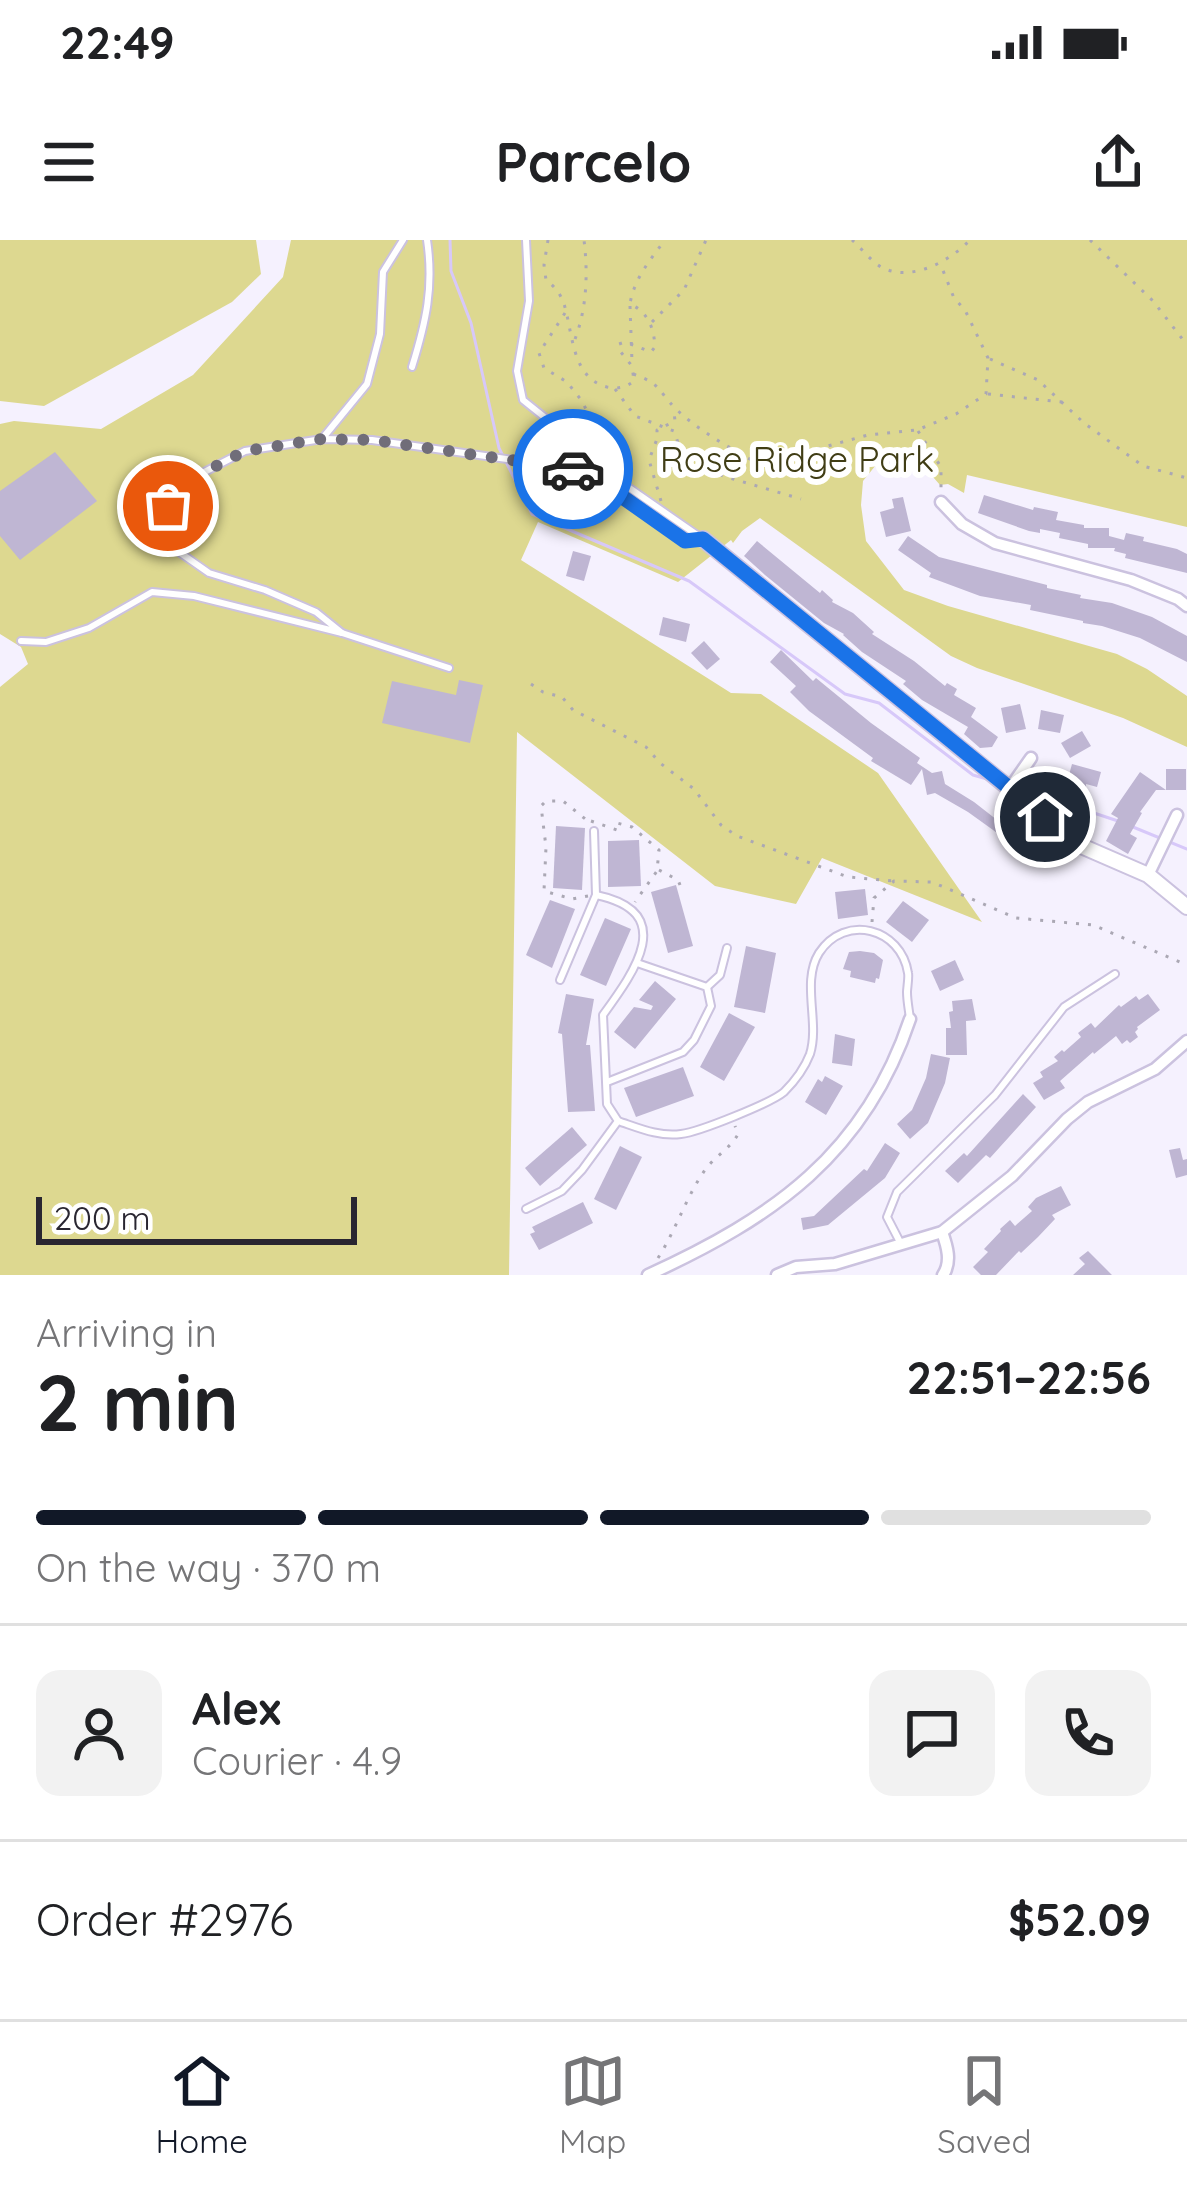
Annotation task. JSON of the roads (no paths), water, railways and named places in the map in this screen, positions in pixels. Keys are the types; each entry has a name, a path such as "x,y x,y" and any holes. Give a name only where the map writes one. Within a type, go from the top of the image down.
{"street":[{"path":"941,502 962,524 994,543 1131,580 1187,606"},
{"path":"703,539 1079,845 1148,875 1187,907"},
{"path":"1010,788 1031,758"},
{"path":"1148,875 1178,815"},
{"path":"648,1275 753,1220 811,1177 872,1102 898,1055 910,1019"},
{"path":"777,1275 835,1264 942,1232 1012,1177 1088,1102 1155,1069 1187,1041"},
{"path":"942,1232 948,1248 943,1275"}],"lane":[{"path":"322,439 367,384 380,334 383,272 403,240"},
{"path":"412,368 430,291 427,240"},
{"path":"526,240 529,301 517,371 523,400 592,462 703,539"},
{"path":"342,634 316,612 209,573 149,531 187,481 245,451 322,439 372,440 584,470 685,541 703,539"},
{"path":"21,641 46,642 89,628 152,592 194,596 342,634 449,668"},
{"path":"560,980 596,895 594,832"},
{"path":"596,895 636,911 644,930 637,963 603,1015 607,1104 618,1121 655,1133 683,1134 782,1095 809,1057 812,975 818,954 836,935 871,929 900,951 908,974 910,1019"},
{"path":"707,987 720,975 727,948"},
{"path":"637,963 707,987"},
{"path":"902,1244 887,1217 897,1192 994,1095 1064,1007 1115,974"},
{"path":"607,1082 683,1052 711,1006 707,987"},
{"path":"526,1209 562,1191 618,1121"}],"waterway":[{"path":"450,240 451,271 471,323 499,448 532,514 689,581 845,694 879,703 973,775 987,779"},
{"path":"1025,791 1061,803"},
{"path":"1088,811 1118,821"},
{"path":"1133,827 1187,849"}],"park label":[{"name":"Rose Ridge Park","path":"797,459"}]}
